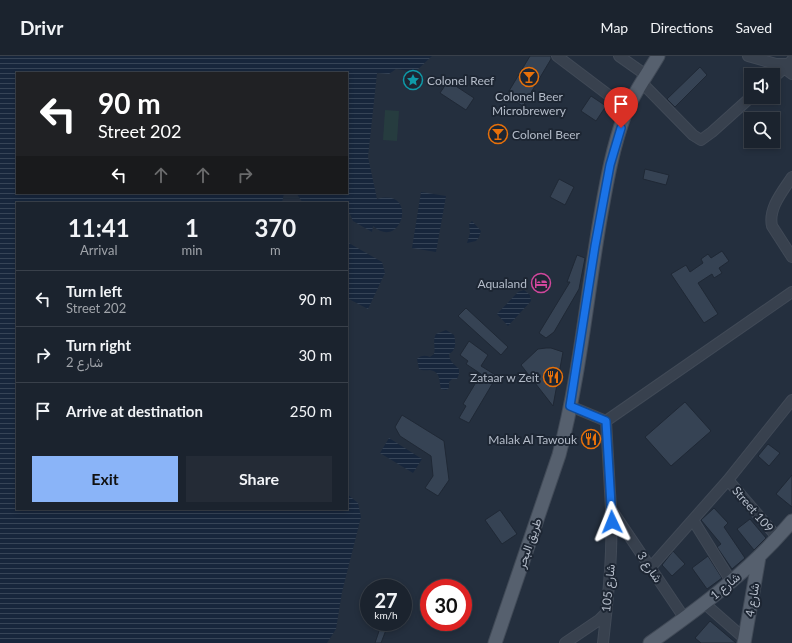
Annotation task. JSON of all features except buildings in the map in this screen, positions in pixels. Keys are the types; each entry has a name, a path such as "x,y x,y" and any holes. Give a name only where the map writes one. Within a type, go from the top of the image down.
{"main road":[{"name":"طريق البحر","path":"495,643 562,444 570,406 595,246 610,165 627,109 658,56"},
{"name":"شارع 1","path":"650,643 685,619 734,580 778,538 792,521"},
{"name":"شارع 4","path":"745,641 759,557"},
{"path":"734,580 754,594"}],"street":[{"path":"557,56 627,109"},
{"path":"620,56 644,79 693,135 701,140 744,103"},
{"path":"748,56 789,67"},
{"path":"780,73 789,67"},
{"path":"792,177 774,207 771,220 772,226 792,257"},
{"path":"606,421 792,292"},
{"path":"651,568 728,480 792,400"},
{"path":"570,406 606,421"},
{"path":"606,421 611,509"},
{"name":"Street 109","path":"728,480 778,538"},
{"name":"شارع 3","path":"611,509 685,619"},
{"name":"شارع 105","path":"603,643 610,576 612,536 611,509"},
{"path":"693,520 734,580"},
{"path":"704,603 745,641"},
{"path":"565,643 599,620 606,613"}],"green space":[{"path":"385,110 399,111 397,141 383,140"}],"water":[{"path":"0,56 432,56 415,72 396,69 389,74 377,73 368,157 377,199 390,198 398,202 402,209 402,218 398,226 392,231 383,232 373,226 372,232 353,221 350,214 348,214 348,202 302,202 297,194 348,194 348,72 16,72 16,194 284,194 282,202 16,202 16,510 348,510 348,495 358,503 361,517 342,592 336,629 327,643 0,643"},
{"path":"421,192 446,196 436,252 412,248"},
{"path":"472,221 481,231 476,241 467,243 470,233 469,224"},
{"path":"348,243 382,262 385,273 368,309 348,299"},
{"path":"524,290 530,295 531,301 508,326 497,314 518,292"},
{"path":"446,330 454,335 455,346 449,356 452,362 459,369 459,374 457,379 452,379 449,382 449,388 446,390 441,389 439,377 434,371 419,369 417,359 423,356 430,357 434,354 434,339 436,334"},
{"path":"389,438 422,459 413,473 380,453"}],"place":[{"name":"Colonel Beer Microbrewery","path":"529,77"},
{"name":"Colonel Reef","path":"413,80"},
{"name":"Colonel Beer","path":"498,134"},
{"name":"Aqualand","path":"541,283"},
{"name":"Zataar w Zeit","path":"553,377"},
{"name":"Malak Al Tawouk","path":"591,439"}],"route":[{"path":"612,522 606,421 570,406 580,350 595,246 610,165 621,128"}]}
